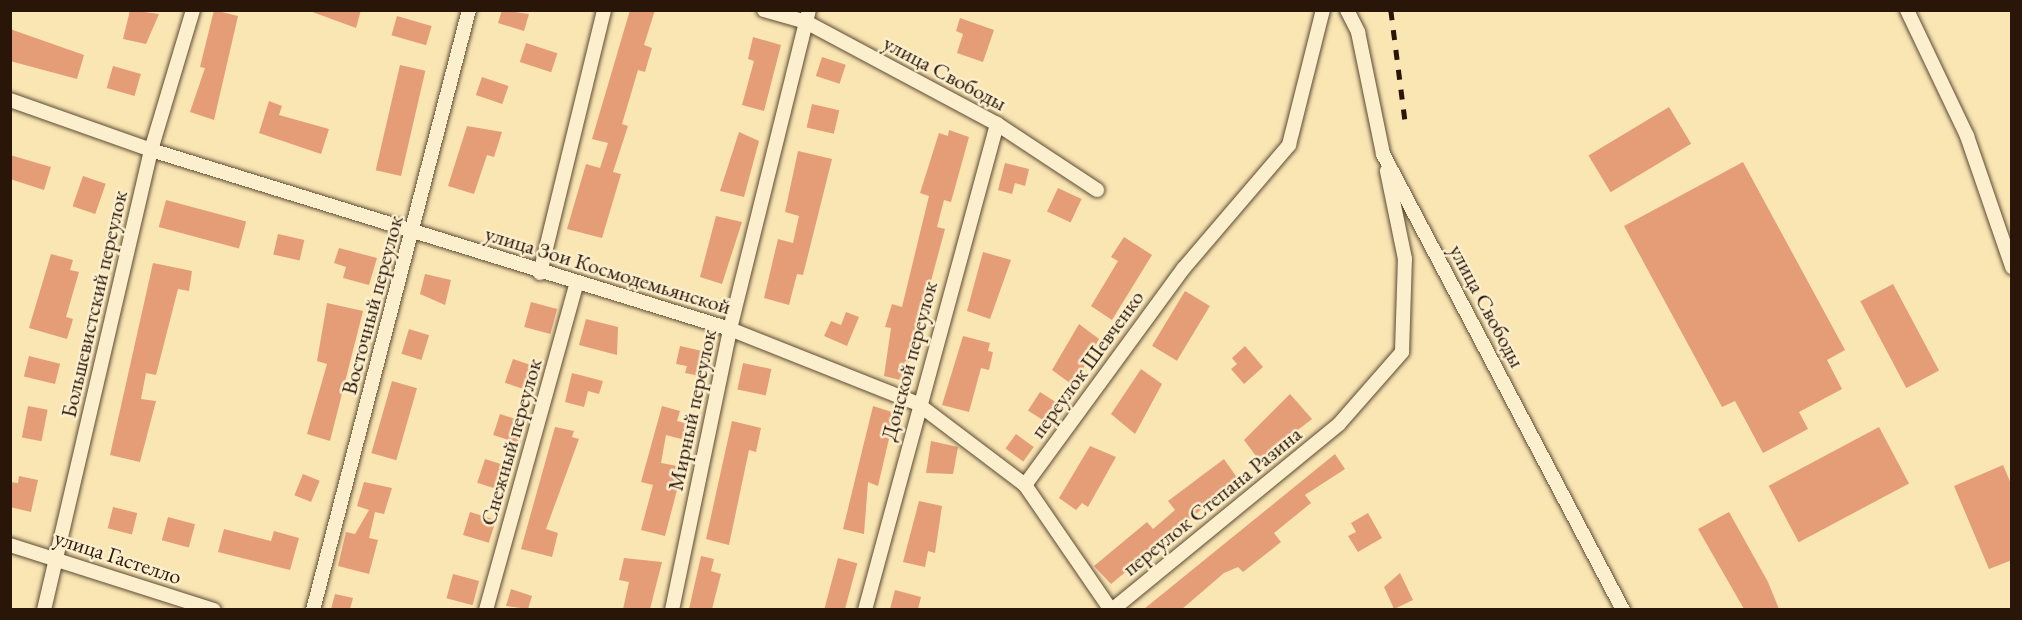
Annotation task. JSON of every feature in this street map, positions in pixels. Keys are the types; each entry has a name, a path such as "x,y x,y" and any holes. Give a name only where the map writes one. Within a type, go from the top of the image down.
{"street":[{"name":"Большевистский переулок","path":"44,609 151,150 193,10"},
{"path":"540,273 604,10"},
{"name":"улица Свободы","path":"764,10 807,16 997,124 1097,190"},
{"name":"переулок Шевченко","path":"1025,485 1184,268 1289,145 1323,10"},
{"name":"улица Свободы","path":"1347,10 1358,32 1383,154 1623,609"},
{"path":"1907,10 1967,136 2012,267"},
{"name":"Восточный переулок","path":"313,609 413,232 465,11"},
{"name":"Мирный переулок","path":"672,609 730,329 807,16"},
{"name":"улица Зои Космодемьянской","path":"10,99 151,150 576,286 730,329 918,404 1025,485 1112,609"},
{"name":"Донской переулок","path":"865,609 918,404 997,124"},
{"name":"переулок Степана Разина","path":"1112,609 1339,424 1402,352 1405,259 1383,154"},
{"name":"Снежный переулок","path":"486,609 576,286"},
{"name":"улица Гастелло","path":"10,545 214,609"}],"building":[{"path":"130,10 159,14 146,44 123,39"},
{"path":"214,10 238,16 214,120 190,112 205,68 200,67"},
{"path":"307,10 361,10 356,28"},
{"path":"502,10 529,14 524,31 498,23"},
{"path":"630,10 655,10 644,45 652,48 645,72 638,70 622,124 628,126 613,172 621,174 602,238 567,229 586,164 600,168 608,143 592,139"},
{"path":"397,16 432,26 426,45 391,35"},
{"path":"960,18 994,30 983,62 957,53 963,34 956,31"},
{"path":"10,29 84,55 77,79 10,61"},
{"path":"753,37 781,45 764,111 742,105 754,61 748,59"},
{"path":"526,43 557,53 551,72 520,62"},
{"path":"822,57 846,65 840,84 816,76"},
{"path":"400,65 425,71 401,176 376,170"},
{"path":"113,66 141,74 135,96 107,88"},
{"path":"482,77 508,86 502,104 476,95"},
{"path":"269,101 282,106 279,115 329,129 321,154 259,133"},
{"path":"812,104 839,110 834,134 807,127"},
{"path":"1669,107 1691,144 1611,192 1588,155"},
{"path":"467,126 502,132 494,157 487,155 474,194 448,186"},
{"path":"949,130 969,137 951,202 944,200 937,227 945,229 904,381 884,376 891,328 885,327 892,304 902,307 929,196 920,193 939,133 948,136"},
{"path":"739,132 759,141 744,197 720,191"},
{"path":"798,151 832,159 803,275 797,274 789,305 764,298 778,239 793,243 799,216 785,212"},
{"path":"10,155 51,167 44,190 10,179"},
{"path":"1743,162 1845,350 1827,360 1842,389 1799,412 1808,429 1763,453 1735,401 1722,407 1624,226"},
{"path":"1005,163 1029,169 1025,186 1015,183 1012,194 998,190"},
{"path":"83,176 106,184 95,214 73,206"},
{"path":"1058,188 1082,199 1071,223 1047,212"},
{"path":"166,200 246,221 239,249 159,227"},
{"path":"716,216 742,222 722,284 700,277"},
{"path":"278,234 304,240 300,261 273,254"},
{"path":"1124,237 1152,255 1112,320 1091,306 1118,261 1111,257"},
{"path":"339,248 377,258 369,285 343,278 346,267 334,263"},
{"path":"983,252 1011,260 990,319 967,311"},
{"path":"51,254 73,260 70,270 79,272 66,317 73,319 67,339 29,328"},
{"path":"153,263 192,271 189,291 178,289 156,375 146,373 141,399 156,401 140,462 110,455"},
{"path":"425,274 451,280 445,305 420,294"},
{"path":"1893,284 1939,371 1906,388 1860,301"},
{"path":"1185,291 1210,306 1177,361 1152,346"},
{"path":"531,302 557,309 550,334 524,327"},
{"path":"327,303 363,311 330,441 307,434 327,364 317,361"},
{"path":"846,312 859,317 847,346 824,336 831,321 841,325"},
{"path":"586,319 618,327 617,355 579,345"},
{"path":"1079,324 1099,339 1074,386 1052,370"},
{"path":"409,329 429,335 421,360 401,354"},
{"path":"963,336 990,343 988,351 993,352 989,370 981,368 969,412 942,405"},
{"path":"680,346 711,353 705,377 685,373 687,366 676,364"},
{"path":"1245,346 1263,367 1244,384 1231,369 1237,364 1232,358"},
{"path":"29,356 60,364 55,384 24,376"},
{"path":"513,359 539,368 531,392 505,383"},
{"path":"743,363 771,369 766,395 737,389"},
{"path":"1141,369 1162,384 1135,434 1111,414"},
{"path":"572,373 603,381 599,394 588,391 584,407 565,402"},
{"path":"392,381 417,388 396,460 371,453"},
{"path":"1040,392 1060,405 1048,424 1028,410"},
{"path":"1290,394 1312,419 1259,460 1244,440"},
{"path":"28,406 48,410 42,441 22,437"},
{"path":"662,406 680,411 677,421 693,425 689,441 666,435 661,463 683,467 665,536 641,530 653,485 641,482"},
{"path":"873,406 895,413 878,486 868,482 864,534 843,529"},
{"path":"500,414 525,422 518,443 493,435"},
{"path":"732,421 761,428 756,452 749,450 729,545 706,539"},
{"path":"555,427 574,431 572,437 579,439 546,529 558,533 552,557 521,549"},
{"path":"1879,427 1909,484 1799,542 1769,486"},
{"path":"1016,434 1034,447 1023,461 1005,449"},
{"path":"931,441 958,447 953,474 926,473"},
{"path":"1090,446 1116,457 1088,507 1082,503 1076,510 1059,498"},
{"path":"1335,454 1345,469 1305,495 1311,503 1274,533 1281,542 1243,572 1238,567 1224,573 1182,609 1144,609"},
{"path":"485,459 513,468 505,492 477,483"},
{"path":"1224,459 1238,479 1111,584 1094,566 1147,522 1153,529 1175,510 1168,501"},
{"path":"2003,465 2012,486 2012,560 1989,569 1954,486"},
{"path":"303,474 320,481 311,502 294,495"},
{"path":"19,476 38,480 31,512 10,507 10,482 18,483"},
{"path":"364,482 392,488 384,514 375,512 369,538 378,540 369,574 338,566 346,532 355,534 369,510 357,506"},
{"path":"919,501 942,506 935,553 928,551 925,567 903,562"},
{"path":"113,507 137,513 132,534 108,528"},
{"path":"470,512 496,520 489,543 463,535"},
{"path":"1729,512 1768,582 1779,609 1744,609 1698,529"},
{"path":"1368,513 1382,538 1358,552 1348,536 1356,532 1351,523"},
{"path":"168,517 195,524 189,547 162,540"},
{"path":"224,529 271,541 274,531 299,538 290,570 218,552"},
{"path":"701,556 714,559 711,571 721,574 712,609 689,609"},
{"path":"624,558 662,562 650,609 623,609 629,582 619,580"},
{"path":"838,558 857,563 845,610 824,609"},
{"path":"1400,573 1413,600 1394,609 1384,587"},
{"path":"453,574 479,581 473,605 447,598"},
{"path":"511,589 532,596 528,609 506,606"},
{"path":"895,590 921,597 918,609 890,609"},
{"path":"335,594 353,598 350,609 331,609"}],"railway":[{"path":"1391,10 1405,119"}]}
